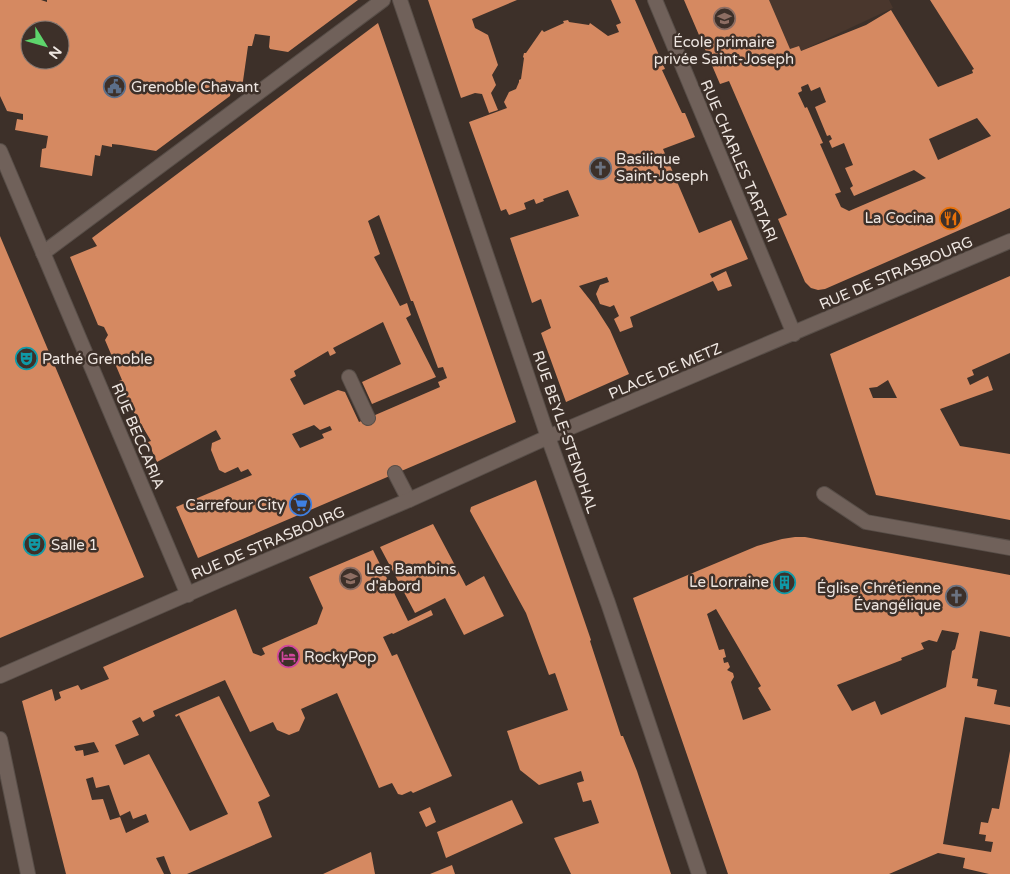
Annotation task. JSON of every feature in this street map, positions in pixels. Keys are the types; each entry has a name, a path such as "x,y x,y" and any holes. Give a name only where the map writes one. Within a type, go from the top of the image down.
{"street":[{"path":"43,253 383,0"},
{"name":"RUE BEYLE-STENDHAL","path":"400,0 699,874"},
{"name":"RUE CHARLES TARTARI","path":"655,0 794,334"},
{"name":"RUE BECCARIA","path":"0,151 188,595"},
{"name":"RUE DE STRASBOURG","path":"794,334 1010,241"},
{"name":"PLACE DE METZ","path":"548,437 794,334"},
{"path":"348,377 368,418"},
{"name":"RUE DE STRASBOURG","path":"0,676 409,500 548,437"},
{"path":"396,473 409,500"},
{"path":"824,494 866,522 1010,548"},
{"path":"0,739 28,874"}],"shaded area":[{"path":"684,0 889,0 893,8 803,50 720,84"}],"building":[{"name":"Grenoble Chavant","path":"0,0 41,0 47,2 47,0 358,0 288,52 270,49 270,36 255,34 252,46 248,46 242,83 226,80 225,86 229,87 231,91 230,96 156,151 112,144 112,147 102,145 100,156 95,155 92,176 40,167 42,149 46,148 48,136 15,130 17,119 23,120 23,114 7,111 0,96"},
{"path":"428,0 517,0 472,19 475,28 488,35 498,65 492,75 496,85 491,93 498,110 489,113 482,94 475,93 461,98"},
{"name":"Basilique Saint-Joseph","path":"611,0 635,0 665,69 662,70 682,113 685,113 695,137 663,149 699,233 731,220 748,259 710,274 712,278 726,271 732,286 718,291 713,281 630,317 633,327 620,332 614,319 619,316 614,305 610,307 600,304 596,294 600,285 609,282 607,277 579,286 610,330 629,374 566,402 541,333 551,328 541,299 532,303 510,238 579,216 568,190 543,199 544,201 536,204 534,199 524,203 526,209 509,215 506,209 501,211 469,122 507,108 504,102 509,92 516,89 521,79 524,53 526,53 542,30 544,32 568,20 569,22 589,25 590,23 608,36 619,32 616,25 621,23"},
{"path":"684,0 769,0 790,49 799,46 801,51 866,25 891,10 938,87 973,73 972,70 974,69 930,0 1010,0 1010,208 825,289 811,288 805,282 778,219 787,215 729,81 720,84","holes":["808,84 811,91 820,87 826,102 815,107 827,136 830,135 832,139 829,141 832,148 844,143 853,165 845,168 853,186 850,188 854,196 914,170 926,178 849,211 841,207 835,194 841,192 820,144 823,143 807,107 805,108 798,93 802,91 801,87","977,118 991,136 938,160 929,139"]},
{"path":"378,23 516,422 198,558 176,507 252,475 248,469 241,472 238,467 225,473 219,470 211,450 212,443 221,439 216,430 157,462 148,442 151,441 132,409 119,381 122,380 105,340 108,335 104,327 98,325 70,257 97,246 92,238","holes":["379,215 438,368 443,367 447,378 438,382 440,387 359,422 345,392 338,390 304,405 290,379 296,376 294,371 328,351 330,356 336,353 333,348 383,322 401,364 362,382 372,404 436,377 406,318 411,315 407,303 400,306 374,257 380,254 368,221","314,425 320,430 330,426 332,430 322,434 324,438 300,448 292,434"]},
{"name":"Pathé Grenoble","path":"0,236 144,577 0,638"},
{"path":"1010,276 1010,353 972,370 974,375 967,378 970,385 988,376 993,390 940,409 960,446 1010,454 1010,520 876,495 830,354","holes":["888,380 897,398 873,398 869,388 877,387"]},
{"path":"536,480 591,640 621,736 623,736 637,771 671,874 571,874 554,838 599,823 591,800 583,802 577,783 584,781 581,771 539,785 520,770 507,731 568,710 555,673 549,675 526,613 470,511 471,507"},
{"path":"433,524 466,586 484,576 504,616 464,635 445,598 415,613 380,547"},
{"path":"805,537 1010,575 1010,637 980,631 972,678 978,679 977,686 997,690 994,704 1010,707 1010,725 965,717 943,844 991,852 993,842 985,841 986,835 979,834 981,822 988,823 992,808 999,809 1010,751 1010,874 989,874 963,868 965,858 938,853 889,874 728,874 633,598 757,546 782,539","holes":["716,609 761,686 758,688 771,710 743,720 731,682 734,677 733,673 727,670 730,667 728,662 724,663 723,658 726,657 724,649 719,650 707,614","942,630 959,633 955,649 952,651 946,687 881,715 875,701 852,711 837,685 902,660 901,658 924,649 921,643 929,640 937,642"]},
{"path":"373,550 408,621 431,610 433,615 383,637 392,656 397,654 452,776 413,793 411,791 402,795 398,794 392,783 379,788 337,693 301,709 305,718 299,731 289,735 277,730 273,722 250,732 225,680 153,711 155,716 143,722 140,717 132,721 139,735 115,745 124,765 149,754 190,831 228,814 179,715 176,717 175,715 219,696 270,796 258,802 272,837 187,874 171,874 164,856 156,858 164,874 66,874 22,701 52,689 55,701 61,698 59,692 78,685 81,690 109,679 103,667 236,609 253,653 261,656 265,654 262,648 317,624 323,608 309,577","holes":["94,742 99,752 84,756 83,750 76,751 74,746","93,777 96,788 109,785 120,816 130,811 133,819 146,814 149,822 126,833 120,817 110,820 103,799 92,800 86,779"]},
{"path":"512,800 523,823 446,858 437,832"},
{"path":"430,807 436,822 426,827 419,812"},
{"path":"371,852 375,874 323,874"},
{"path":"452,865 455,874 430,874"}],"place":[{"name":"École primaire privée Saint-Joseph","path":"724,19"},
{"name":"Grenoble Chavant","path":"115,87"},
{"name":"Basilique Saint-Joseph","path":"600,168"},
{"name":"La Cocina","path":"950,218"},
{"name":"Pathé Grenoble","path":"26,359"},
{"name":"Carrefour City","path":"301,505"},
{"name":"Salle 1","path":"35,545"},
{"name":"Les Bambins d'abord","path":"350,578"},
{"name":"Le Lorraine","path":"785,582"},
{"name":"Église Chrétienne Évangélique","path":"957,597"},
{"name":"RockyPop","path":"288,657"}]}
